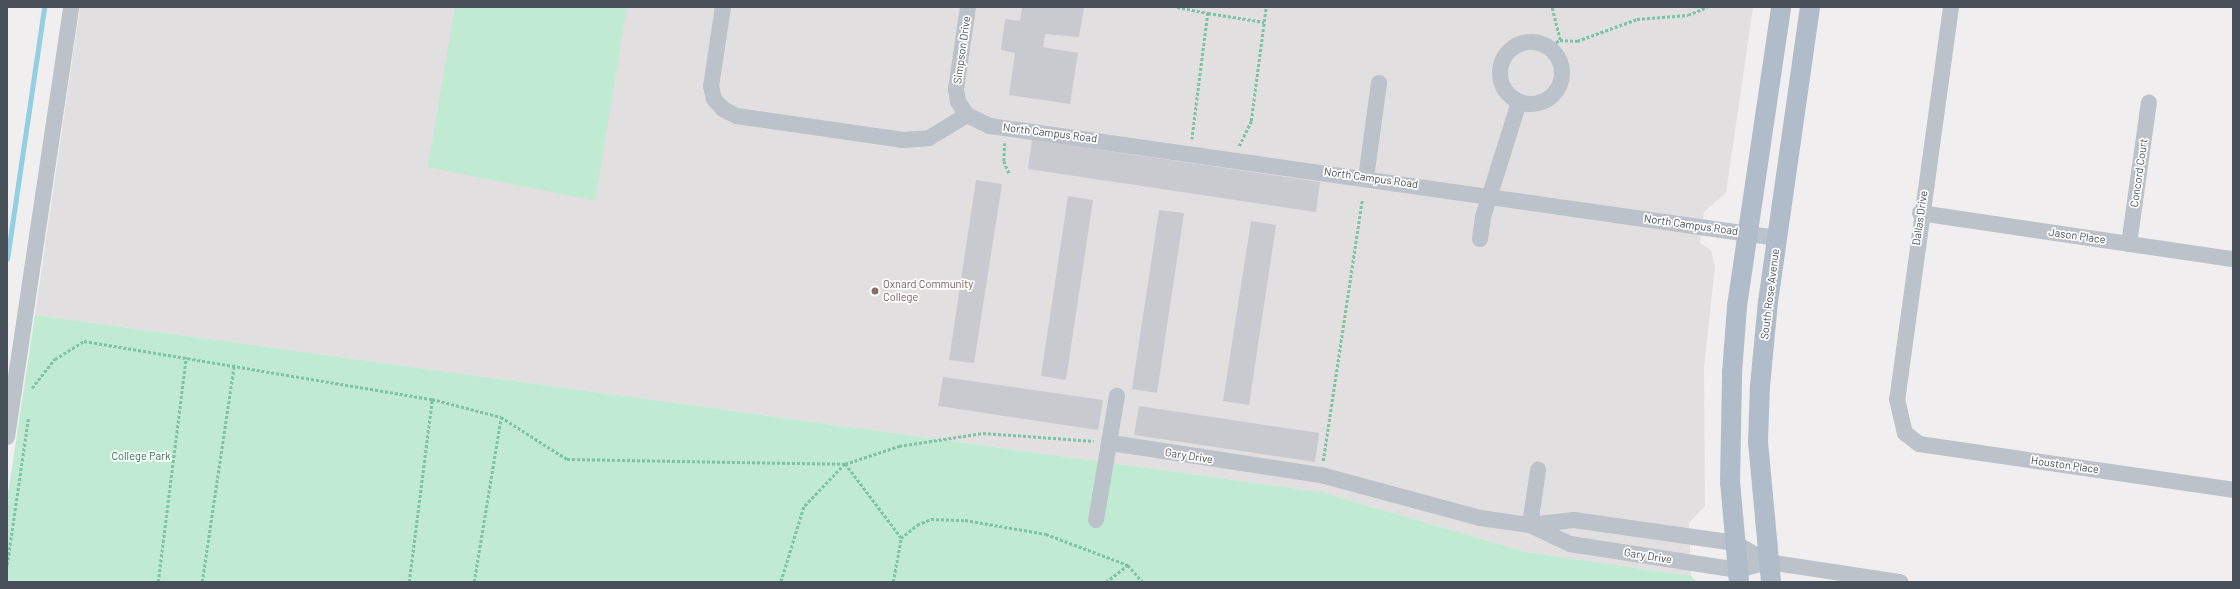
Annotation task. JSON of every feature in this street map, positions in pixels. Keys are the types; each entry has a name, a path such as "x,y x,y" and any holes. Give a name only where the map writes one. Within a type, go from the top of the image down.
{"main road":[{"path":"1738,576 1730,482 1731,403 1737,306 1781,7"},
{"name":"South Rose Avenue","path":"1771,582 1758,442 1767,310 1810,7"}],"street":[{"path":"7,437 71,7"},
{"path":"723,7 711,86 714,99 723,109 737,116 903,140 929,138 966,115"},
{"name":"Simpson Drive","path":"966,115 958,102 956,89 968,7"},
{"name":"Dallas Drive","path":"1903,428 1897,400 1920,213 1951,7"},
{"path":"1522,44 1553,44 1560,63 1560,82 1548,98 1529,104 1519,102 1510,96 1500,79 1503,59 1522,44"},
{"path":"1366,178 1379,83"},
{"path":"1480,239 1490,196 1519,102"},
{"name":"Concord Court","path":"2129,244 2149,102"},
{"name":"North Campus Road","path":"966,115 990,126 1366,178 1777,238"},
{"name":"Jason Place","path":"1920,213 2233,259"},
{"path":"1096,520 1111,443 1117,396"},
{"name":"Houston Place","path":"1903,428 1919,444 2233,490"},
{"name":"Gary Drive","path":"1111,443 1321,475 1480,518 1530,525 1574,520 1735,543 1768,562 1901,582"},
{"path":"1530,525 1538,470"},
{"name":"Gary Drive","path":"1530,525 1570,544 1738,576 1768,562"}],"path":[{"path":"1177,7 1264,22"},
{"path":"1239,146 1251,121 1266,7"},
{"path":"1552,7 1553,44 1577,41 1637,19 1688,15 1708,7"},
{"path":"1192,139 1208,13"},
{"path":"1005,142 1004,161 1009,173"},
{"path":"1321,475 1362,200"},
{"path":"31,394 32,387 55,358 84,341 234,364 432,399 501,417 567,459 845,464 899,446 983,433 1065,436 1111,443"},
{"path":"158,582 186,357"},
{"path":"202,582 234,364"},
{"path":"408,582 432,399"},
{"path":"7,565 29,410"},
{"path":"474,582 501,417"},
{"path":"845,464 901,538"},
{"path":"781,582 804,507 845,464"},
{"path":"893,582 901,538 917,525 931,519 965,520 1046,534 1128,565 1143,582"},
{"path":"1106,582 1128,565"}],"shaded area":[{"name":"Oxnard Community College","path":"80,7 1753,7 1726,193 1704,212 1700,243 1711,250 1715,266 1704,367 1705,506 1689,523 1691,576 1526,552 1321,492 35,315"}],"green space":[{"path":"455,7 627,7 595,201 428,167"},
{"name":"College Park","path":"35,315 1321,492 1526,552 1691,576 1697,582 7,582 7,501"}],"building":[{"path":"1022,7 1084,8 1079,37 1045,34 1043,47 1078,53 1070,104 1009,95 1015,53 1001,50 1005,19 1020,21"},
{"path":"1032,140 1320,182 1316,212 1028,169"},
{"path":"976,180 1002,184 974,363 949,360"},
{"path":"1068,196 1093,200 1066,380 1041,376"},
{"path":"1159,210 1184,213 1157,393 1132,389"},
{"path":"1251,221 1276,225 1249,405 1223,401"},
{"path":"943,377 1103,400 1098,430 938,406"},
{"path":"1139,406 1319,433 1315,462 1134,435"}],"waterway":[{"path":"7,259 44,7"}],"place":[{"name":"Oxnard Community College","path":"875,291"}]}
